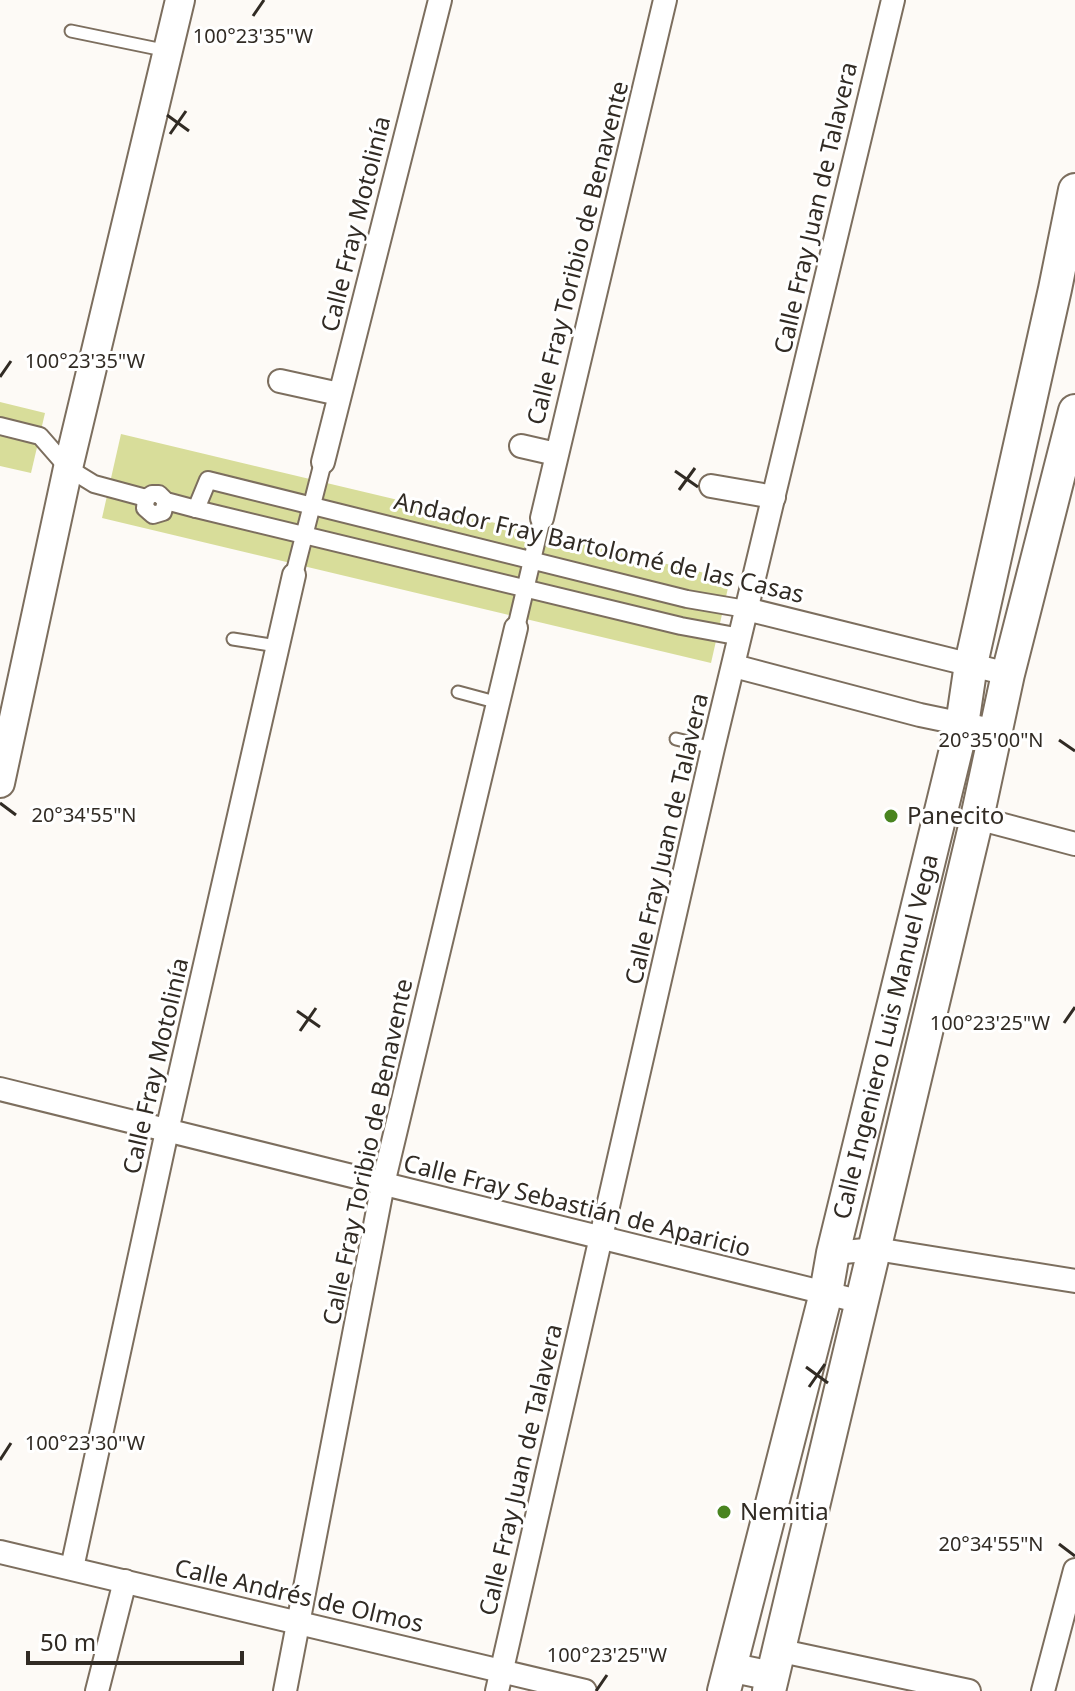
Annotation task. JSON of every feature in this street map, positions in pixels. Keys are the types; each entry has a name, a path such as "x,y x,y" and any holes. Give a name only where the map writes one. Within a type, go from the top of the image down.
{"main road":[{"name":"Calle Ingeniero Luis Manuel Vega","path":"726,1679 826,1293 833,1253 962,725 971,664 1071,235 1075,190"},
{"name":"Calle Ingeniero Luis Manuel Vega","path":"773,1672 876,1249 1008,674 1075,411"}],"street":[{"path":"0,783 68,468 180,0"},
{"name":"Calle Fray Motolinía","path":"323,462 440,0"},
{"name":"Calle Fray Toribio de Benavente","path":"542,518 665,0"},
{"name":"Calle Fray Juan de Talavera","path":"499,1681 713,748 893,0"},
{"path":"280,381 339,394"},
{"path":"0,426 40,436 68,468 94,484 146,498 145,508 153,515 163,512 166,501 741,637"},
{"path":"521,446 556,454"},
{"path":"294,575 323,462"},
{"name":"Andador Fray Bartolomé de las Casas","path":"196,509 208,480 687,599 746,609 1008,674"},
{"path":"711,486 774,497"},
{"path":"516,628 542,518"},
{"name":"Calle Fray Motolinía","path":"72,1568 167,1131 294,575"},
{"name":"Calle Fray Toribio de Benavente","path":"285,1691 383,1184 516,628"},
{"path":"734,666 962,725 997,731"},
{"path":"977,818 1075,844"},
{"name":"Calle Fray Sebastián de Aparicio","path":"0,1089 862,1302"},
{"path":"833,1253 876,1249 1075,1281"},
{"name":"Calle Andrés de Olmos","path":"0,1552 297,1621 499,1681 585,1691"},
{"path":"1043,1691 1075,1570"},
{"path":"97,1691 125,1581"},
{"path":"726,1679 773,1672 969,1691"}],"lane":[{"path":"71,31 168,51"},
{"path":"233,639 277,646"},
{"path":"458,692 499,703"},
{"path":"676,739 713,748"}],"green space":[{"path":"0,402 45,413 31,473 0,466"},
{"path":"121,434 730,579 711,663 102,518"}],"place":[{"name":"Panecito","path":"891,816"},
{"name":"Nemitia","path":"724,1512"}]}
